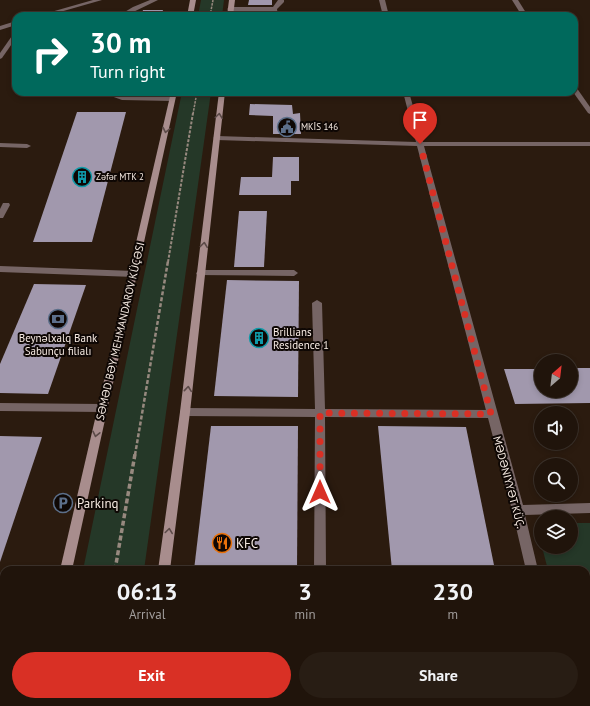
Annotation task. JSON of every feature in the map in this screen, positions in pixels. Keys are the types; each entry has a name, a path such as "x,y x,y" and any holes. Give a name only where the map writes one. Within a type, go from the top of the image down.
{"main road":[{"path":"191,12 193,0"},
{"path":"230,9 232,0"},
{"name":"SƏMƏD BƏY MEHMANDAROV KÜÇƏSI","path":"67,566 173,96"},
{"path":"165,566 185,412 222,96"}],"street":[{"path":"56,12 99,0"},
{"path":"128,12 155,0"},
{"path":"230,9 274,9 281,2 281,0"},
{"path":"382,0 385,12"},
{"path":"515,0 522,12"},
{"path":"0,28 12,24"},
{"path":"0,57 12,40"},
{"path":"578,93 589,108"},
{"path":"116,96 122,98 173,96"},
{"name":"MƏDƏNIYYƏT KÜÇ.","path":"407,96 491,414 518,510 531,566"},
{"path":"217,138 420,144 590,144"},
{"path":"0,145 27,146"},
{"path":"0,216 6,205"},
{"path":"0,270 134,274"},
{"path":"200,273 294,274"},
{"path":"317,303 320,413 320,566"},
{"path":"0,407 102,408"},
{"path":"185,412 491,414"},
{"path":"518,510 590,508"}],"path":[{"path":"211,12 213,0"},
{"path":"116,566 196,96"}],"green space":[{"path":"201,0 224,0 222,12 199,12"},
{"path":"181,96 210,96 145,566 84,566"},
{"path":"578,523 590,523 590,566 547,566 544,554 578,554"}],"building":[{"path":"249,0 272,0 272,5 248,5"},
{"path":"143,10 163,10 162,12 142,12"},
{"path":"250,104 292,105 293,114 300,113 301,134 273,134 273,116 249,115"},
{"name":"Zəfər MTK 2","path":"77,112 126,112 92,242 33,242"},
{"path":"273,157 299,157 299,181 291,181 291,195 239,195 241,177 272,177"},
{"path":"239,211 267,211 264,267 234,267"},
{"name":"Brillians Residence 1","path":"227,280 299,281 298,397 214,396"},
{"path":"34,284 86,285 48,394 0,393 0,364"},
{"path":"578,368 590,368 590,403 515,404 504,369 534,369 534,398 578,398"},
{"path":"211,426 298,426 297,566 194,566"},
{"path":"378,426 466,427 494,566 392,566"},
{"path":"0,436 42,437 0,562"}],"place":[{"name":"MKİS 146","path":"287,127"},
{"name":"Zəfər MTK 2","path":"82,177"},
{"name":"Beynəlxalq Bank Sabunçu filialı","path":"58,319"},
{"name":"Brillians Residence 1","path":"259,338"},
{"name":"Parkinq","path":"63,503"},
{"name":"KFC","path":"222,543"}],"route":[{"path":"320,492 320,413 491,414 420,144"}]}
